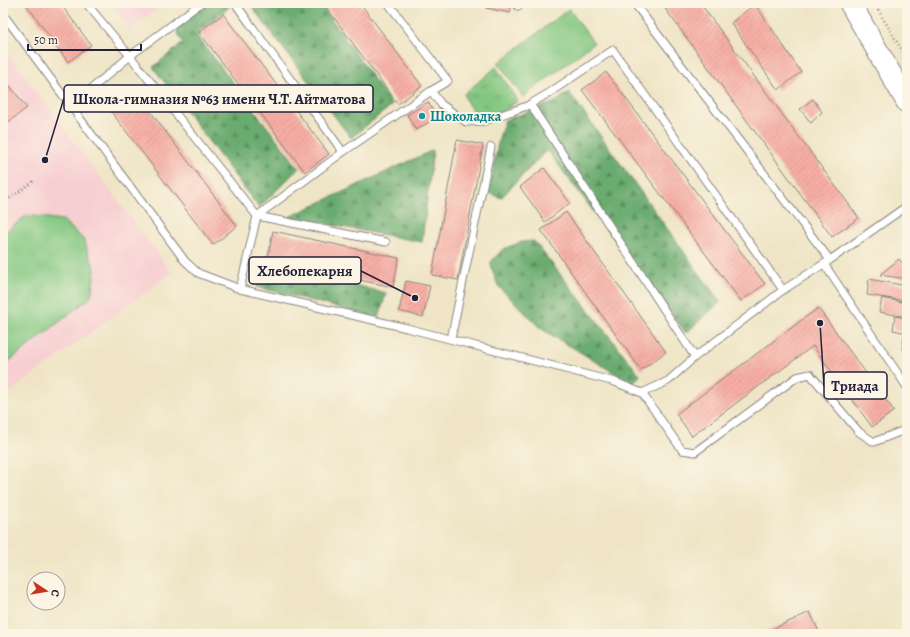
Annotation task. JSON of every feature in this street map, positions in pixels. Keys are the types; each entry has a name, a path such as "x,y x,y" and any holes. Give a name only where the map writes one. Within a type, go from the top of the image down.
{"main road":[{"path":"850,3 907,102"}],"lane":[{"path":"86,3 257,216 386,242"},
{"path":"71,106 130,56 201,3"},
{"path":"235,3 343,152"},
{"path":"240,289 257,216 343,152 431,91 448,81 388,3"},
{"path":"634,3 827,262 907,387"},
{"path":"3,14 185,261 198,273 240,289 451,340 615,382 642,393 682,450 695,452 797,377 810,374 859,432 874,442 907,429"},
{"path":"431,91 441,104 466,122 484,121 510,113 530,104 613,50 783,290"},
{"path":"530,104 695,357"},
{"path":"451,340 491,147"},
{"path":"642,393 668,381 695,357 783,290 827,262 907,206"}],"path":[{"path":"874,3 907,59"},
{"path":"3,203 34,181"}],"shaded area":[{"path":"111,3 165,3 130,29"},
{"path":"3,47 172,273 3,397"}],"green space":[{"path":"209,3 229,3 230,6 197,36 299,168 259,208 153,67 183,43 175,27"},
{"path":"249,3 320,3 392,105 351,138"},
{"path":"569,9 594,43 523,97 498,63"},
{"path":"496,67 518,101 504,111 482,116 470,107 464,94"},
{"path":"569,92 720,302 686,333 547,150 501,198 489,193 499,138 505,120 555,102"},
{"path":"433,150 422,242 289,217"},
{"path":"27,215 63,220 83,239 95,270 91,297 3,366 3,234"},
{"path":"534,241 640,375 633,384 540,328 498,286 490,263 503,249 522,242"},
{"path":"263,262 386,293 379,318 257,287"}],"building":[{"path":"25,3 60,3 91,45 68,62"},
{"path":"323,3 360,3 422,86 398,104"},
{"path":"487,3 512,3 510,13 486,8"},
{"path":"661,3 700,3 859,218 832,237"},
{"path":"755,4 801,72 778,90 731,23"},
{"path":"223,14 329,154 305,172 199,32"},
{"path":"606,72 765,284 741,301 582,90"},
{"path":"3,77 27,108 3,126"},
{"path":"131,86 237,226 213,245 106,105"},
{"path":"813,99 822,112 811,123 800,109"},
{"name":"Шоколадка","path":"428,102 437,117 416,130 407,115"},
{"path":"457,140 483,145 458,280 432,275"},
{"path":"544,168 570,203 545,222 520,187"},
{"path":"566,212 666,352 641,370 541,230"},
{"path":"273,231 399,258 393,287 267,261"},
{"path":"899,259 907,269 907,279 880,275"},
{"path":"869,279 907,286 906,301 867,295"},
{"path":"406,281 430,286 423,317 399,311"},
{"path":"882,298 907,303 907,317 879,312"},
{"path":"818,308 894,411 872,427 813,346 692,436 676,414"},
{"path":"895,316 907,318 907,333 893,330"},
{"path":"904,334 907,335 907,349 902,349"},
{"path":"810,612 820,634 762,634"}],"place":[{"name":"Шоколадка","path":"422,116"},
{"name":"Школа-гимназия №63 имени Ч.Т. Айтматова","path":"45,160"},
{"name":"Хлебопекарня","path":"415,298"},
{"name":"Триада","path":"820,323"}]}
